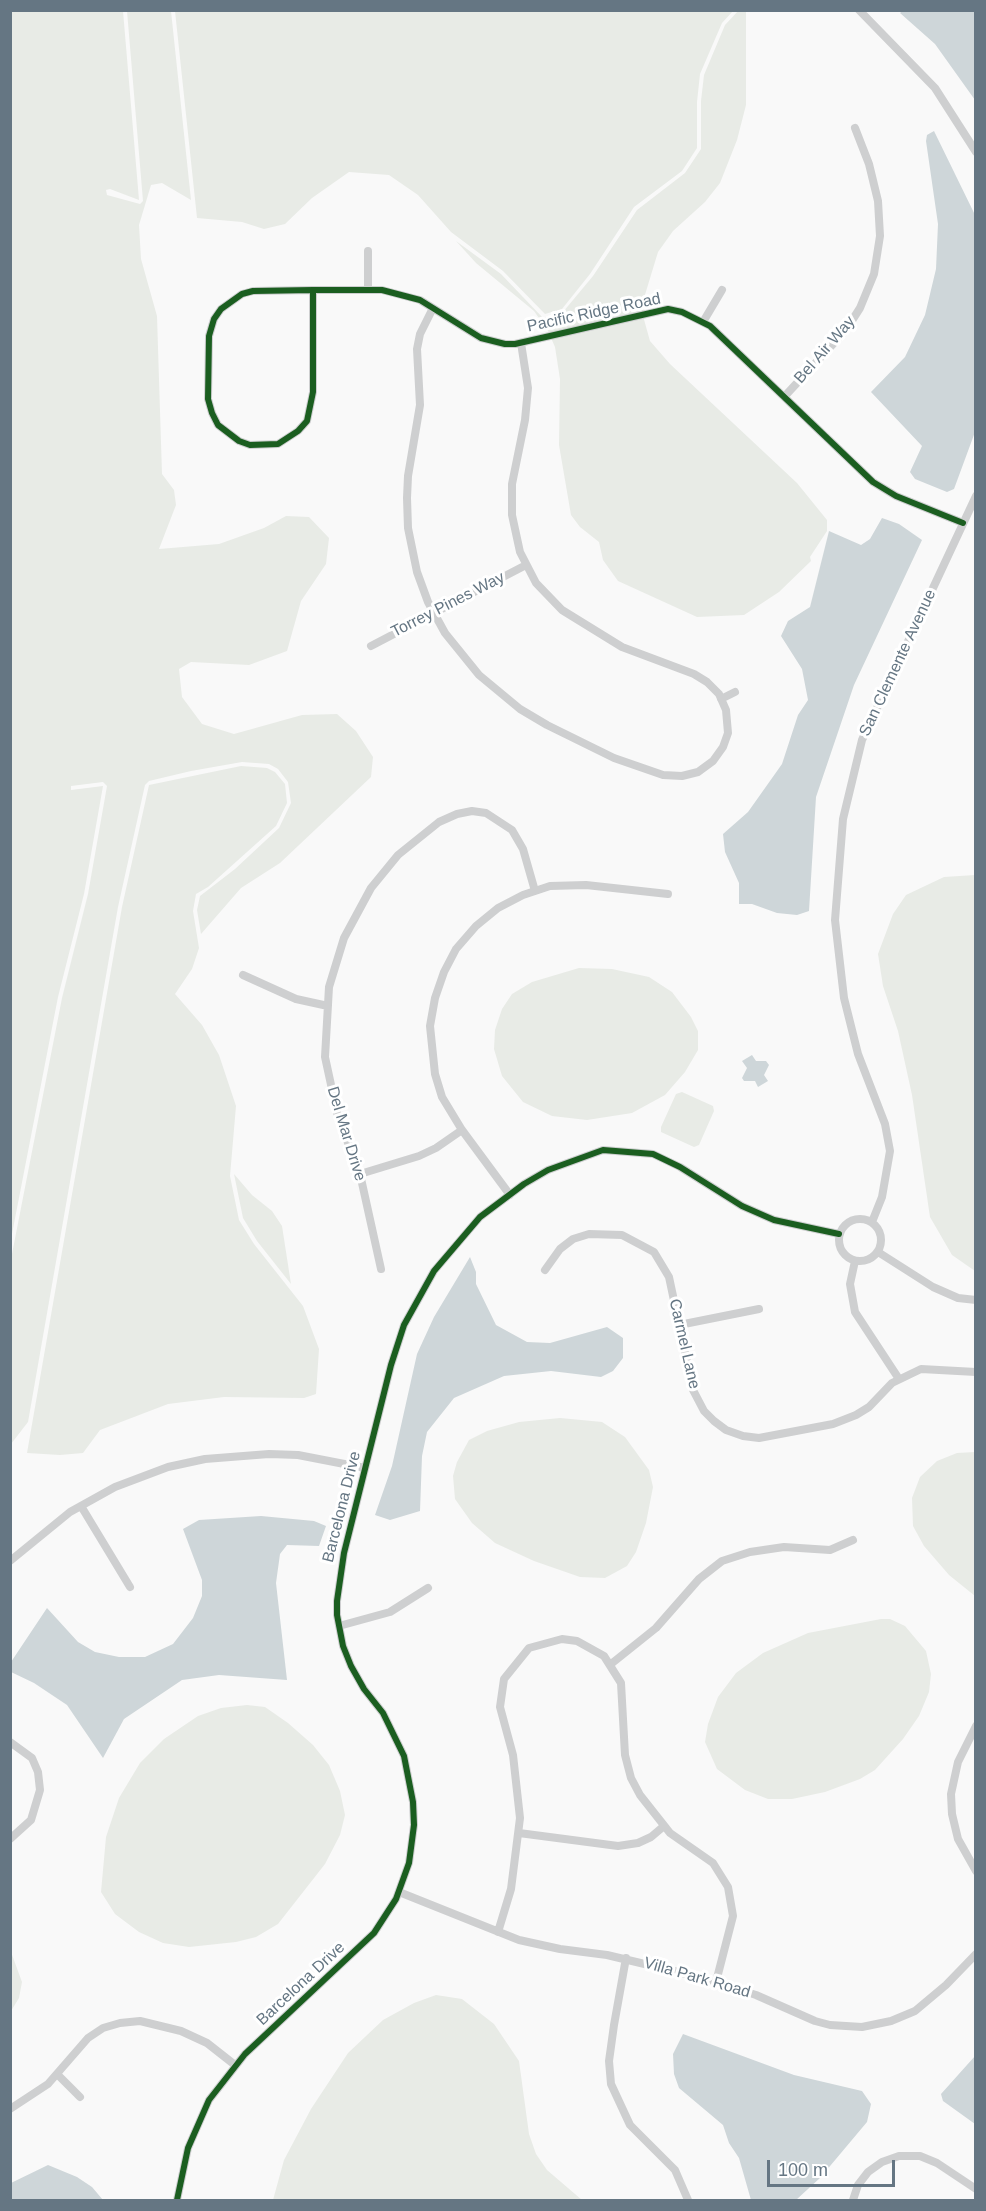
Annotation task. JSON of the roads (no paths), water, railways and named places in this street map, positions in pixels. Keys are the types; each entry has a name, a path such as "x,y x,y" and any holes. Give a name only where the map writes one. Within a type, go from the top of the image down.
{"street":[{"path":"859,10 935,88 975,152"},
{"name":"Bel Air Way","path":"784,397 846,330 860,308 874,274 880,236 878,201 869,164 855,128"},
{"path":"368,251 368,290"},
{"name":"Pacific Ridge Road","path":"313,290 313,392 307,421 298,431 278,444 250,445 238,441 218,425 208,399 209,336 214,319 231,301 253,291 313,290 368,290 407,295 433,308 481,338 505,344 659,310 682,312 703,322 873,482 896,496 963,523"},
{"path":"703,322 722,290"},
{"path":"433,308 420,334 417,350 420,405 408,476 407,498 412,550 417,572 445,633 479,675 520,709 614,759 663,775 682,776 698,772 713,761 723,747 728,733 726,710 721,699 707,682 622,647 562,610 543,592 526,565 514,531 512,514 512,484 525,420 528,388 521,342"},
{"name":"San Clemente Avenue","path":"872,1222 882,1197 890,1150 885,1124 858,1054 844,998 835,920 843,819 862,740 975,496"},
{"name":"Torrey Pines Way","path":"371,646 526,565"},
{"path":"721,699 735,692"},
{"name":"Del Mar Drive","path":"381,1269 360,1174 338,1117 325,1057 329,987 344,938 371,888 398,855 439,822 457,814 472,811 486,813 500,820 512,830 523,849 535,891"},
{"path":"510,1195 462,1130 442,1097 435,1074 430,1026 435,998 456,950 476,926 498,908 550,886 586,885 668,894"},
{"path":"243,975 296,999 328,1006"},
{"path":"360,1174 419,1156 436,1148 462,1130"},
{"name":"Barcelona Drive","path":"177,2200 181,2175 196,2126 209,2100 235,2065 374,1933 399,1892 409,1863 414,1825 413,1802 404,1756 384,1713 364,1689 351,1666 337,1615 339,1579 391,1365 404,1325 434,1270 457,1241 480,1218 510,1195 548,1170 577,1157 603,1150 636,1150 653,1154 680,1167 742,1206 774,1220 839,1234"},
{"path":"865,1219 872,1222 880,1231 882,1238 878,1252 870,1259 855,1261 848,1258 840,1248 839,1234 850,1220 865,1219"},
{"name":"Carmel Lane","path":"545,1270 560,1249 573,1239 589,1234 622,1235 654,1252 669,1277 693,1390 704,1411 726,1430 743,1436 759,1438 833,1424 856,1415 899,1378 921,1369 975,1372"},
{"path":"878,1252 933,1287 958,1298 975,1300"},
{"path":"855,1261 850,1284 855,1312 899,1378"},
{"path":"679,1326 759,1309"},
{"path":"10,1561 43,1532 81,1506 138,1478 168,1467 242,1454 298,1455 365,1468"},
{"path":"81,1506 130,1587"},
{"path":"611,1664 656,1628 699,1579 722,1561 750,1552 784,1547 830,1550 853,1540"},
{"path":"339,1626 390,1612 428,1588"},
{"path":"498,1932 511,1889 519,1833 518,1786 500,1707 507,1674 529,1648 562,1639 577,1641 604,1656 621,1683 624,1700 622,1730 631,1778 653,1814 682,1843 713,1863 728,1887 734,1916 716,1982"},
{"path":"975,1726 958,1762 951,1794 952,1814 958,1839 975,1871"},
{"path":"10,1742 32,1758 38,1772 40,1790 31,1820 10,1839"},
{"path":"519,1833 618,1846 638,1843 651,1837 664,1826"},
{"name":"Villa Park Road","path":"399,1892 498,1932 560,1949 626,1958 756,1995 815,2021 862,2027 891,2021 915,2011 946,1985 975,1954"},
{"path":"626,1958 609,2061 611,2084 630,2125 675,2170 688,2200"},
{"path":"10,2109 37,2092 58,2074 88,2038 111,2025 150,2022 191,2034 216,2049 235,2065"},
{"path":"58,2074 81,2097"},
{"path":"853,2200 858,2185 868,2172 882,2162 898,2156 920,2156 938,2163 975,2189"}]}
